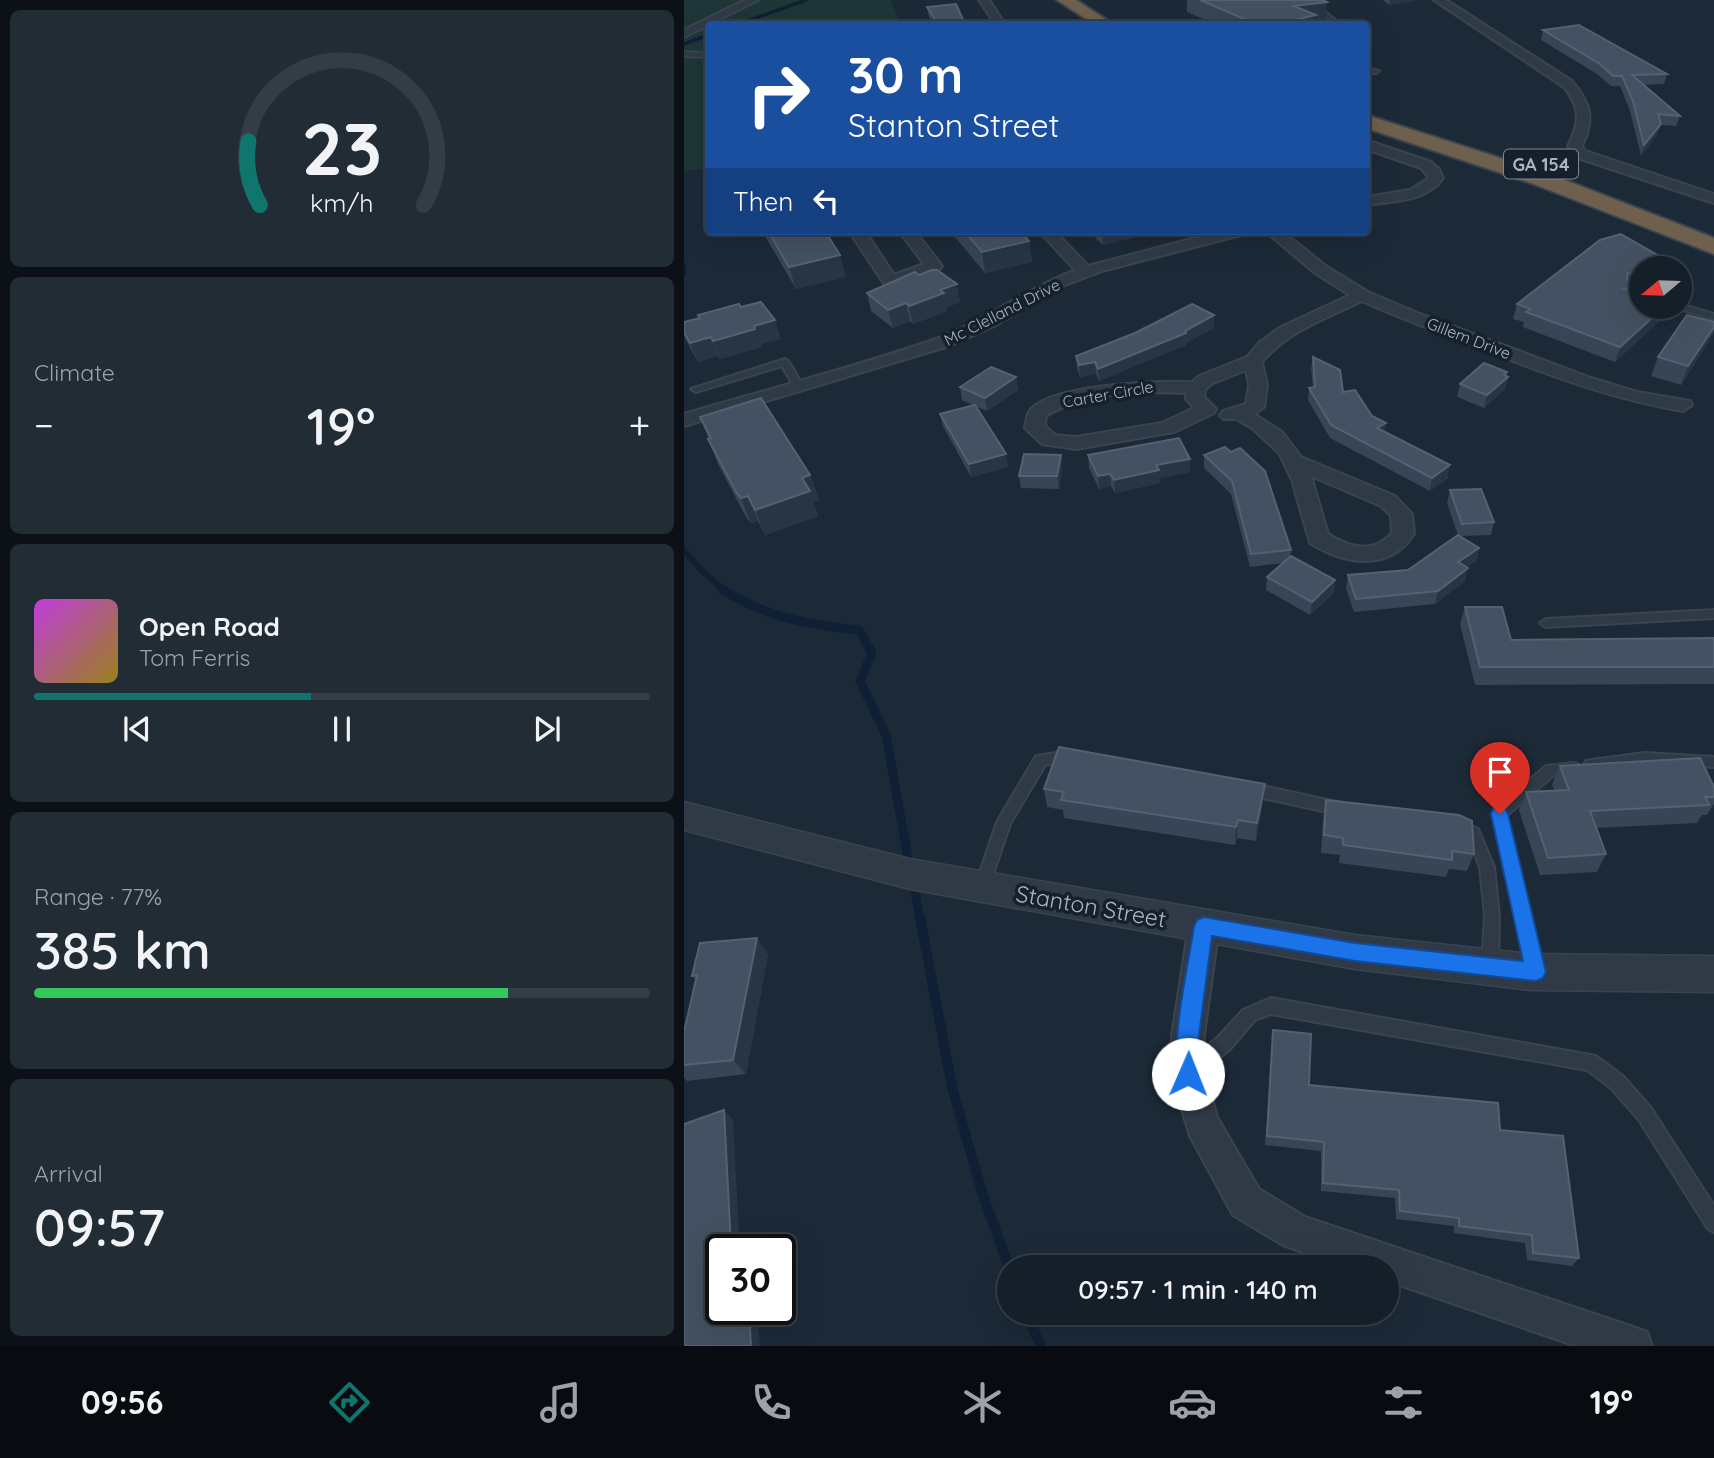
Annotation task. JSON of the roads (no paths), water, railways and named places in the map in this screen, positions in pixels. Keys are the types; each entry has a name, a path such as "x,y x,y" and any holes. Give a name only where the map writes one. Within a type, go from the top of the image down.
{"highway":[{"path":"1065,0 1111,18"},
{"path":"1098,0 1111,18"},
{"name":"GA 154","path":"1370,107 1625,192 1714,226"},
{"name":"GA 154","path":"1370,122 1539,178 1714,247"},
{"path":"1625,192 1714,220"}],"street":[{"path":"710,21 753,0"},
{"path":"984,0 998,21"},
{"path":"1439,0 1568,84 1580,97 1586,111 1585,127 1575,146 1581,154 1714,199"},
{"path":"684,34 705,24"},
{"path":"1370,200 1423,190 1432,185 1436,178 1426,165 1372,146"},
{"path":"860,235 891,282 934,266 910,235"},
{"path":"1051,235 1085,272"},
{"name":"Mc Clelland Drive","path":"684,420 943,342 988,322 1054,284 1085,272 1225,235"},
{"name":"Gillem Drive","path":"1278,235 1321,270 1362,295 1409,316 1585,382 1634,397 1683,405"},
{"name":"Carter Circle","path":"1207,409 1167,428 1076,443 1049,440 1035,428 1039,412 1058,402 1142,386 1196,388 1205,380 1253,362 1266,346 1285,332 1362,295"},
{"path":"1196,388 1195,399 1214,415 1239,413 1254,407 1258,385 1253,362"},
{"path":"1239,413 1264,425 1283,443 1304,478 1318,538 1333,549 1375,556 1394,547 1403,534 1401,514 1388,501 1294,461"},
{"name":"Stanton Street","path":"687,823 910,874 1355,952 1536,972 1714,974"},
{"path":"1204,926 1188,1035 1188,1074 1202,1124 1246,1202 1296,1232 1633,1346"}],"lane":[{"path":"1306,0 1334,21"},
{"path":"684,54 705,55"},
{"path":"1370,70 1376,71"},
{"path":"1692,310 1714,317"},
{"path":"696,389 784,362 798,386"},
{"path":"1546,623 1714,614"},
{"path":"982,887 1004,822 1040,760 1064,755 1089,760"},
{"path":"1536,972 1500,814 1551,770 1645,758 1714,762"},
{"path":"1233,786 1360,813"},
{"path":"1443,819 1473,833 1487,867 1492,916 1490,967"},
{"path":"1188,1074 1224,1043 1249,1015 1271,1006 1590,1062 1617,1082 1645,1114 1714,1223"}],"waterway":[{"path":"747,21 806,0"},
{"path":"684,44 705,36"},
{"path":"684,265 684,273"},
{"path":"684,551 724,591"},
{"path":"724,591 755,607 788,618 859,630 872,653 860,681 886,735 910,869"},
{"path":"913,881 920,919"},
{"path":"920,917 952,1087 982,1192 1004,1255"},
{"path":"1031,1325 1041,1346"}]}
